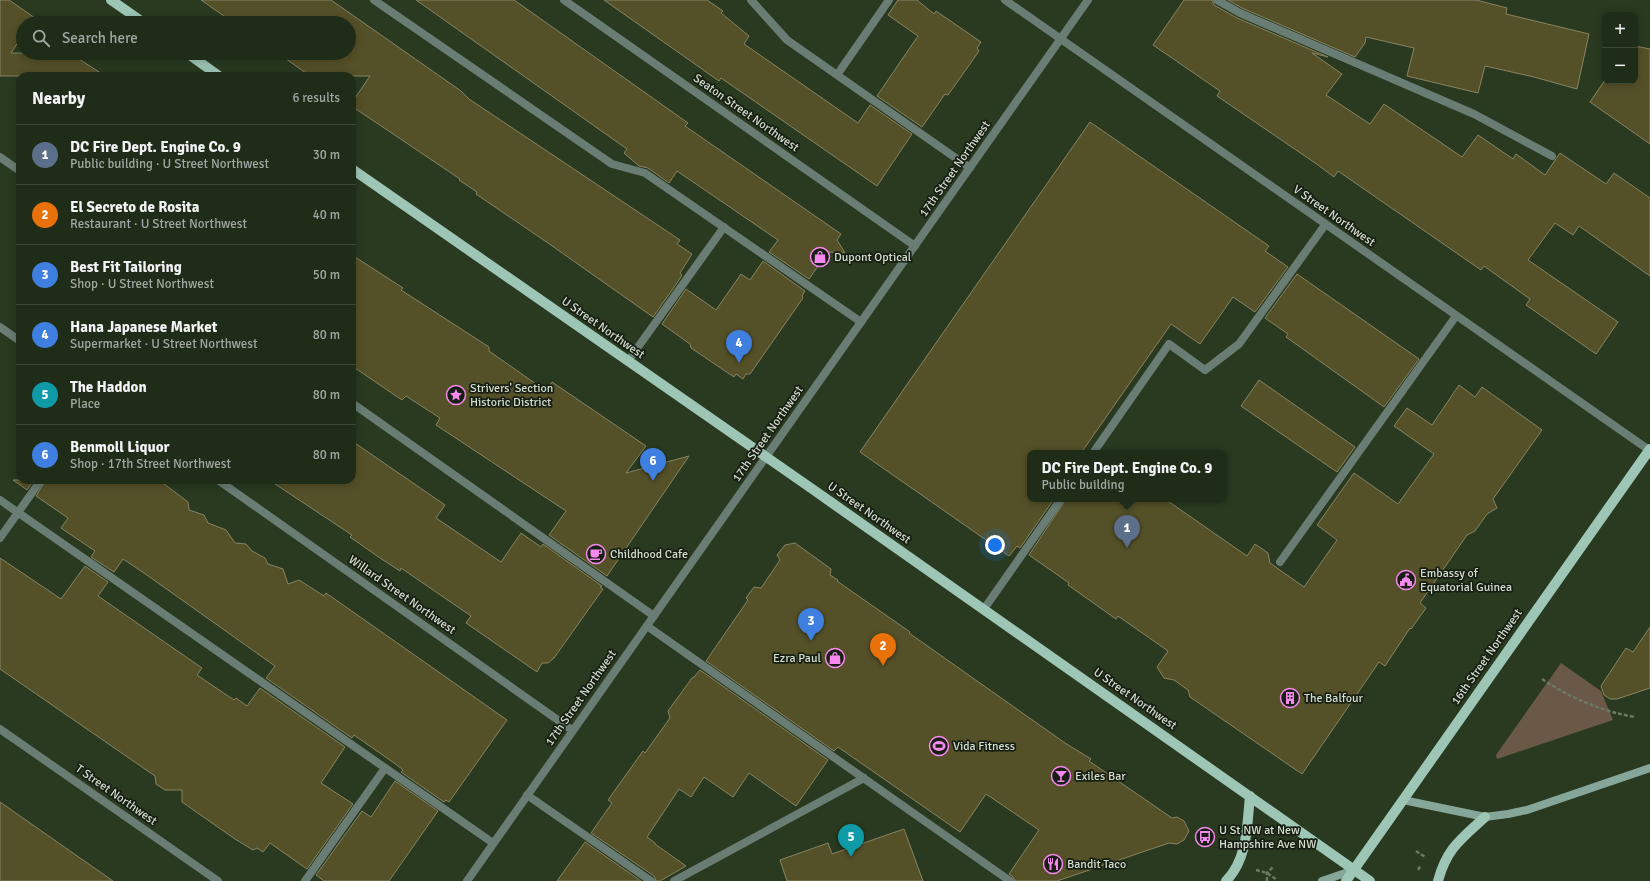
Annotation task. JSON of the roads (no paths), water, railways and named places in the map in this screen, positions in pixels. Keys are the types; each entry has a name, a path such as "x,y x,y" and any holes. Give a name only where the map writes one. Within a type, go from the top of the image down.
{"main road":[{"path":"111,0 134,16"},
{"path":"197,60 213,72"},
{"name":"U Street Northwest","path":"356,172 984,609 1370,881"},
{"name":"16th Street Northwest","path":"1346,881 1650,450"},
{"path":"1403,800 1485,817 1527,810 1650,768"},
{"path":"1226,881 1239,860 1245,843 1250,796"},
{"path":"1438,881 1446,858 1452,849 1485,817"},
{"path":"1322,881 1354,870"}],"street":[{"path":"374,0 612,164 646,173 861,322"},
{"name":"Seaton Street Northwest","path":"564,0 915,246"},
{"path":"751,0 787,40 970,168"},
{"path":"837,75 889,0"},
{"name":"V Street Northwest","path":"1004,0 1650,450"},
{"name":"17th Street Northwest","path":"467,881 1088,0"},
{"path":"1217,0 1240,13 1474,114 1552,156"},
{"path":"0,157 16,168"},
{"path":"1095,450 1169,344 1205,370 1239,344 1325,225"},
{"path":"628,361 724,226"},
{"path":"1280,562 1456,316"},
{"path":"0,327 16,338"},
{"path":"356,406 654,616"},
{"path":"0,538 38,484"},
{"name":"Willard Street Northwest","path":"224,484 572,730"},
{"path":"0,500 493,844"},
{"path":"984,609 1058,502"},
{"path":"647,626 1010,881"},
{"name":"T Street Northwest","path":"0,729 218,881"},
{"path":"305,881 385,768"},
{"path":"674,881 864,778"},
{"path":"528,795 651,881"}],"place":[{"name":"Dupont Optical","path":"820,257"},
{"name":"Hana Japanese Market","path":"739,363"},
{"name":"Strivers' Section Historic District","path":"456,395"},
{"name":"Benmoll Liquor","path":"653,481"},
{"name":"DC Fire Dept. Engine Co. 9","path":"1127,548"},
{"name":"Childhood Cafe","path":"596,554"},
{"name":"Embassy of Equatorial Guinea","path":"1406,580"},
{"name":"Best Fit Tailoring","path":"811,641"},
{"name":"Ezra Paul","path":"835,658"},
{"name":"El Secreto de Rosita","path":"883,666"},
{"name":"The Balfour","path":"1290,698"},
{"name":"Vida Fitness","path":"939,746"},
{"name":"Exiles Bar","path":"1061,776"},
{"name":"U St NW at New Hampshire Ave NW","path":"1205,837"},
{"name":"The Haddon","path":"851,857"},
{"name":"Bandit Taco","path":"1053,864"}]}
